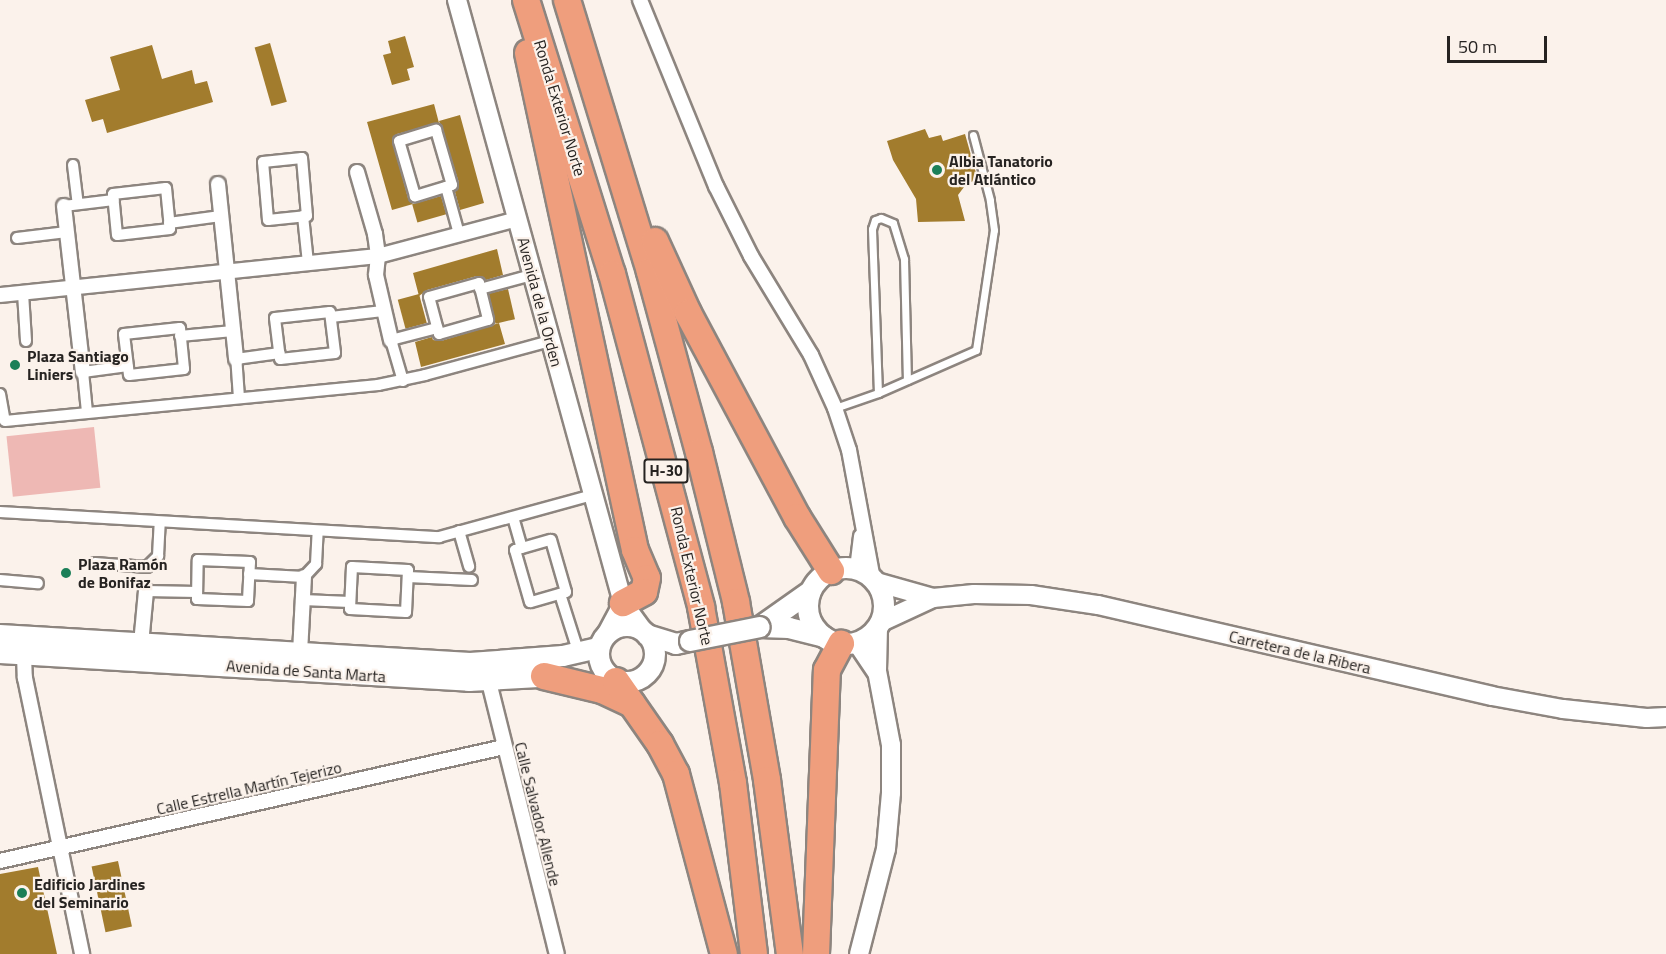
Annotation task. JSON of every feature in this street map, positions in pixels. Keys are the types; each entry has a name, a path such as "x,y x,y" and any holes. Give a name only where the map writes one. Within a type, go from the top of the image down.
{"highway":[{"path":"516,0 611,445 635,550 647,578 644,592 623,603"},
{"name":"Ronda Exterior Norte","path":"526,0 612,274 701,607 733,783 754,954"},
{"name":"H-30","path":"567,0 650,272 699,452 736,602 767,780 790,954"},
{"path":"580,42 631,169 657,247 688,313 797,517 831,571"},
{"path":"816,954 827,670 841,641"},
{"path":"544,676 602,690 632,704"},
{"path":"613,679 660,744 676,774 724,954"}],"main road":[{"path":"655,661 683,643 759,627 789,628 841,641 867,638 879,624 884,602 868,577 839,568 831,571 816,583 811,591 759,627"},
{"path":"811,591 810,616 841,641"},
{"path":"646,634 655,649 655,661 649,672 640,680 628,683 613,679 603,670 599,659 602,642 614,629 625,626 683,643"},
{"name":"Avenida de Santa Marta","path":"0,635 470,663 579,654 602,642"},
{"name":"Avenida de Santa Marta","path":"0,652 489,682 544,676 613,679"}],"street":[{"name":"Avenida de la Orden","path":"457,0 623,603 646,634"},
{"path":"640,0 716,186 751,256 811,355 835,408 849,450 868,577 933,598"},
{"path":"436,130 452,185 446,187 415,196 399,141 436,130"},
{"path":"302,158 307,216 303,216 268,220 263,162 302,158"},
{"path":"73,165 67,232 87,412"},
{"path":"357,172 375,234 378,256 376,275 402,381"},
{"path":"218,184 239,398"},
{"path":"446,187 459,234"},
{"path":"166,188 170,223 170,229 117,235 113,194 166,188"},
{"path":"71,205 114,200"},
{"path":"170,223 221,216"},
{"path":"303,216 308,263"},
{"path":"0,295 378,256 517,219"},
{"path":"17,238 67,232"},
{"path":"480,290 532,275"},
{"path":"479,283 480,290 488,320 439,334 429,297 479,283"},
{"path":"23,293 27,342"},
{"path":"331,317 383,311"},
{"path":"330,312 331,317 335,353 280,359 275,318 330,312"},
{"path":"180,328 180,336 184,369 129,375 124,334 180,328"},
{"path":"392,340 437,328"},
{"path":"180,336 233,331"},
{"path":"0,394 5,421 402,381 550,341"},
{"path":"236,359 280,353"},
{"path":"83,372 128,366"},
{"path":"0,512 439,537 593,495"},
{"path":"513,517 522,548"},
{"path":"95,563 147,567 158,556 160,522"},
{"path":"300,653 304,577 316,564 318,531"},
{"path":"459,531 469,567"},
{"path":"551,540 566,592 560,594 530,602 515,550 551,540"},
{"path":"198,560 250,562 249,574 248,601 197,599 198,560"},
{"path":"352,567 408,570 408,577 406,612 350,609 352,567"},
{"path":"249,574 304,577"},
{"path":"408,577 472,580"},
{"path":"0,580 38,583"},
{"path":"141,644 146,591 197,592"},
{"path":"560,594 579,654"},
{"name":"Carretera de la Ribera","path":"933,598 974,594 1031,595 1098,605 1492,696 1563,710 1647,718 1666,717"},
{"path":"859,954 886,849 891,793 891,745 877,671 879,624 933,598"},
{"path":"303,600 350,602"},
{"path":"602,642 623,603"},
{"path":"841,641 877,671"},
{"path":"24,655 25,678 82,954"},
{"name":"Calle Salvador Allende","path":"489,682 557,954"},
{"name":"Calle Estrella Martín Tejerizo","path":"0,861 504,747"}],"lane":[{"path":"835,408 878,393 976,350 994,230 990,200 973,135"},
{"path":"878,393 872,229 875,220 882,218 893,223 904,259 908,380"}],"shaded area":[{"path":"94,427 100,488 13,497 6,436"}],"building":[{"path":"405,36 414,67 407,69 410,80 392,85 383,55 391,53 388,41"},
{"path":"270,43 287,102 271,106 255,47"},
{"path":"152,45 162,79 192,70 195,84 207,81 213,102 107,133 103,119 92,122 85,100 120,90 110,57"},
{"path":"434,104 439,123 397,134 392,139 408,198 413,204 392,210 367,122"},
{"path":"460,115 484,203 460,210 455,192 459,183 439,121"},
{"name":"Albia Tanatorio del Atlántico","path":"925,129 929,138 941,135 943,141 965,134 978,180 967,183 958,195 965,221 918,222 916,199 893,160 887,141"},
{"path":"441,196 446,214 417,223 412,204"},
{"path":"497,249 503,275 486,280 477,276 427,290 419,296 413,273"},
{"path":"508,289 515,319 495,324 489,293"},
{"path":"419,294 427,323 406,329 398,300"},
{"path":"499,323 505,344 421,367 415,342 432,337 433,340 441,341"},
{"path":"118,861 132,927 106,932 92,867"},
{"name":"Edificio Jardines del Seminario","path":"38,867 57,954 0,954 0,874"}],"place":[{"name":"Albia Tanatorio del Atlántico","path":"937,170"},
{"name":"Plaza Santiago Liniers","path":"15,365"},
{"name":"Plaza Ramón de Bonifaz","path":"66,573"},
{"name":"Edificio Jardines del Seminario","path":"22,893"}]}
